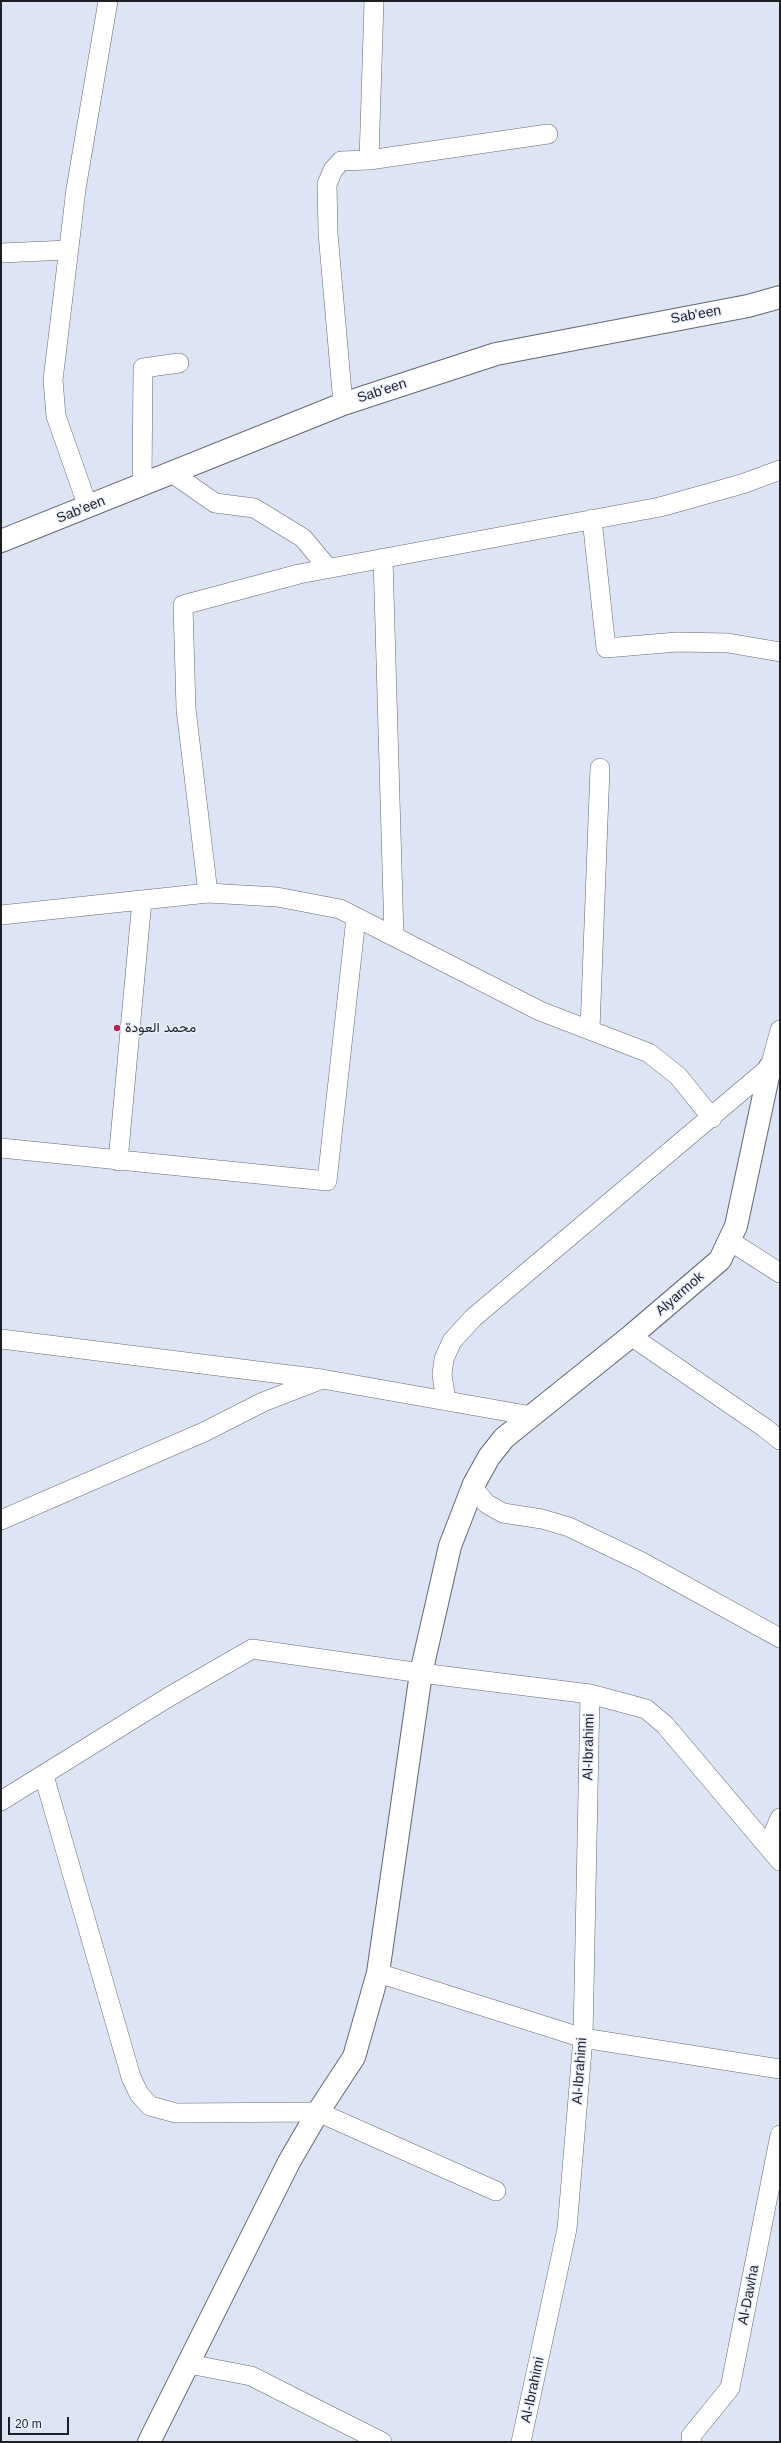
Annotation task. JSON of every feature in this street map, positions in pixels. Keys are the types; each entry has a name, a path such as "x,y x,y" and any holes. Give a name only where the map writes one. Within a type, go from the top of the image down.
{"street":[{"path":"88,506 61,433 53,398 68,250 90,100 108,1"},
{"path":"368,160 374,1"},
{"path":"343,404 328,233 327,184 333,170 341,161 368,160 548,134"},
{"path":"1,252 68,250"},
{"name":"Sab'een","path":"1,541 142,486 343,404 496,354 748,306 780,297"},
{"path":"142,486 143,368 179,363"},
{"path":"208,893 186,709 184,605 328,568 660,507 742,484 780,470"},
{"path":"172,473 215,503 254,508 303,538 328,568"},
{"path":"592,519 606,648 676,642 728,643 780,652"},
{"path":"383,558 394,936"},
{"path":"590,1029 600,768"},
{"path":"1,915 208,893 277,897 340,910 540,1011 649,1053 666,1064 678,1076 712,1118"},
{"path":"118,1161 142,900"},
{"path":"1,1148 328,1181 356,918"},
{"name":"Alyarmok","path":"149,2442 289,2162 318,2112 354,2057 378,1972 421,1673 450,1546 472,1487 489,1457 504,1438 631,1336 720,1260 736,1226 775,1066 780,1030"},
{"path":"446,1401 442,1376 444,1359 452,1340 473,1318 775,1066"},
{"path":"730,1241 780,1273"},
{"path":"631,1336 780,1440"},
{"path":"1,1339 322,1379 532,1416"},
{"path":"1,1520 204,1432 263,1402 322,1379"},
{"path":"472,1487 487,1504 503,1513 542,1519 569,1526 642,1562 780,1638"},
{"path":"1,1802 167,1698 252,1649 421,1673 590,1694 646,1709 665,1726 780,1861"},
{"name":"Al-Ibrahimi","path":"521,2442 567,2229 583,2038 590,1694"},
{"path":"44,1776 126,2062 139,2094 150,2106 176,2114 318,2112 496,2191"},
{"path":"768,1846 780,1818"},
{"path":"378,1972 583,2038 780,2068"},
{"name":"Al-Dawha","path":"692,2442 691,2436 730,2388 780,2135"},
{"path":"189,2364 251,2376 382,2442"}],"place":[{"name":"محمد العودة","path":"117,1028"}]}
